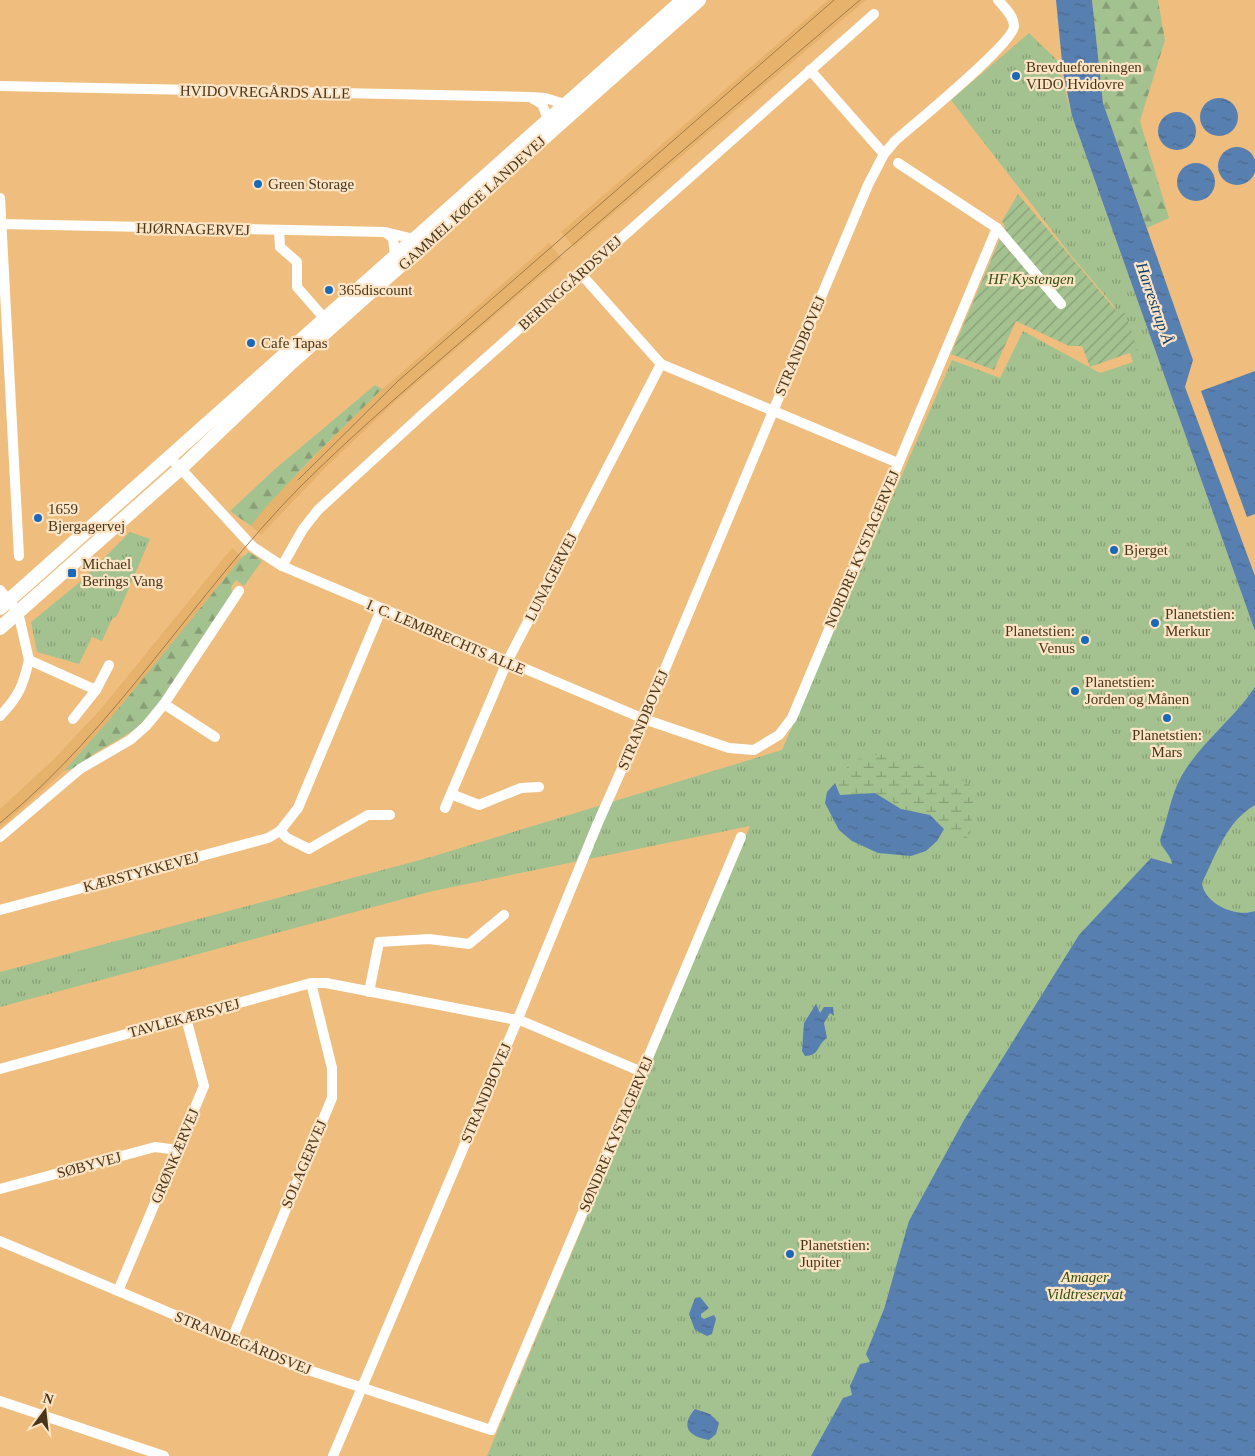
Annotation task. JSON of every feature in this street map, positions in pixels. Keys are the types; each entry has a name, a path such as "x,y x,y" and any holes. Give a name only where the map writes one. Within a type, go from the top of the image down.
{"main road":[{"name":"GAMMEL KØGE LANDEVEJ","path":"3,599 170,457 683,0"},
{"name":"GAMMEL KØGE LANDEVEJ","path":"0,628 181,468 291,363 700,0"}],"street":[{"name":"STRANDBOVEJ","path":"333,1456 517,1020 597,824 644,719 868,185 884,154 896,140 994,54 1012,35 1014,26 1012,18 998,0"},
{"name":"BERINGGÅRDSVEJ","path":"282,566 303,529 318,510 580,274 874,14"},
{"path":"810,70 884,154"},
{"name":"HVIDOVREGÅRDS ALLE","path":"0,86 530,97 545,98 565,104"},
{"path":"530,97 542,104 548,119"},
{"path":"898,163 997,228 1061,304"},
{"path":"0,198 19,556"},
{"name":"HJØRNAGERVEJ","path":"1,224 385,232 414,239"},
{"name":"NORDRE KYSTAGERVEJ","path":"644,719 729,748 754,750 779,735 792,718 997,228"},
{"path":"280,231 280,247 297,262 298,286 325,319"},
{"path":"385,232 392,238 395,256"},
{"path":"580,274 661,364 898,463"},
{"name":"LUNAGERVEJ","path":"445,808 507,662 661,364"},
{"name":"I. C. LEMBRECHTS ALLE","path":"170,457 253,547 282,566 381,610 644,719"},
{"path":"0,837 80,768 130,740 164,704 239,591"},
{"path":"0,716 18,696 29,660 18,612 3,599"},
{"name":"KÆRSTYKKEVEJ","path":"0,910 268,838 280,831 298,808 381,610"},
{"path":"29,660 96,690"},
{"path":"73,719 96,690 109,665"},
{"path":"164,704 215,737"},
{"path":"451,794 479,805 521,788 539,786"},
{"path":"280,831 287,838 309,849 368,815 390,815"},
{"name":"SØNDRE KYSTAGERVEJ","path":"490,1430 741,837"},
{"path":"369,992 379,942 429,939 469,944 504,915"},
{"name":"TAVLEKÆRSVEJ","path":"0,1068 311,983 326,983 517,1020 642,1072"},
{"name":"SOLAGERVEJ","path":"232,1339 332,1098 332,1068 311,983"},
{"name":"GRØNKÆRVEJ","path":"118,1291 204,1086 186,1018"},
{"name":"SØBYVEJ","path":"0,1189 155,1147 178,1150"},
{"name":"STRANDEGÅRDSVEJ","path":"0,1241 293,1365 490,1430"},
{"path":"0,1401 164,1456"}],"shaded area":[{"path":"828,0 866,0 574,247 561,232"},
{"path":"549,243 562,258 397,400 326,467 261,535 251,526 264,508 370,400"},
{"path":"232,548 242,557 110,719 64,771 0,828 0,809 53,760 100,710"}],"green space":[{"path":"1092,0 1158,0 1165,40 1140,121 1169,218 1147,228 1103,103"},
{"path":"1029,33 1057,60 1072,116 1255,631 1255,1456 487,1456 750,826 433,891 0,1007 0,972 431,857 782,750 952,360 1000,378 1023,331 1100,373 1133,362 1114,306 1070,254 951,100","holes":["1151,858 1164,862 1094,920","889,1291 897,1310 883,1312"]},
{"name":"HF Kystengen","path":"1018,194 1119,314 1125,313 1138,350 1090,367 1082,346 1069,346 1016,321 994,370 951,354 1005,227 1002,221"},
{"path":"375,385 382,389 314,456 265,508 251,526 230,511 275,469"},
{"path":"130,532 150,539 117,616 112,619 102,641 92,637 79,664 37,652 31,622 80,582"},
{"path":"249,552 262,561 244,586 236,580 231,587 232,594 158,706 136,729 95,753 77,767 64,771 110,719 242,557"},
{"path":"888,754 961,780 975,788 972,822 965,842 944,829 937,820 901,809 893,802 859,793 840,795 835,783 851,763 863,757"},
{"path":"118,941 122,958 77,970 72,953"}],"water":[{"name":"Harrestrup Å","path":"1056,0 1092,0 1103,103 1193,360 1185,387 1255,576 1255,631 1072,116 1063,72"},
{"path":"1219,98 1233,103 1238,117 1233,131 1219,136 1205,131 1200,117 1205,103"},
{"path":"1177,112 1191,117 1196,131 1191,145 1177,150 1163,145 1158,131 1163,117"},
{"path":"1237,147 1251,152 1256,166 1251,180 1237,185 1223,180 1218,166 1223,152"},
{"path":"1196,163 1210,168 1215,182 1210,196 1196,201 1182,196 1177,182 1182,168"},
{"path":"1255,371 1255,514 1247,517 1201,391"},
{"name":"Amager Vildtreservat","path":"1255,687 1255,805 1237,820 1223,839 1202,883 1204,891 1222,908 1239,913 1255,911 1255,1456 811,1456 843,1398 852,1395 850,1386 860,1364 870,1362 866,1354 884,1309 909,1221 964,1120 1079,935 1151,858 1172,864 1160,840 1181,777 1207,742 1247,699"},
{"path":"835,783 840,795 875,793 901,809 930,815 944,829 937,841 926,851 911,856 878,853 852,841 839,830 825,803 827,792"},
{"path":"816,1004 820,1013 824,1007 833,1007 834,1016 830,1013 824,1023 827,1038 816,1052 805,1056 802,1051 804,1023"},
{"path":"700,1297 709,1308 701,1314 701,1317 704,1319 714,1315 716,1319 712,1334 707,1336 695,1330 689,1314 695,1298"},
{"path":"695,1409 710,1414 719,1423 716,1434 709,1440 692,1434 687,1426 690,1415"}],"tram line":[{"path":"298,480 398,381 834,0"},
{"path":"0,823 42,785 81,745 154,660 261,529 322,465 583,236 860,0"}],"place":[{"name":"Brevdueforeningen VIDO Hvidovre","path":"1016,76"},
{"name":"Green Storage","path":"258,184"},
{"name":"365discount","path":"329,290"},
{"name":"Cafe Tapas","path":"251,343"},
{"name":"1659 Bjergagervej","path":"38,518"},
{"name":"Bjerget","path":"1114,550"},
{"name":"Michael Berings Vang","path":"72,573"},
{"name":"Planetstien: Merkur","path":"1155,623"},
{"name":"Planetstien: Venus","path":"1085,640"},
{"name":"Planetstien: Jorden og Månen","path":"1075,691"},
{"name":"Planetstien: Mars","path":"1167,718"},
{"name":"Planetstien: Jupiter","path":"790,1254"}]}
